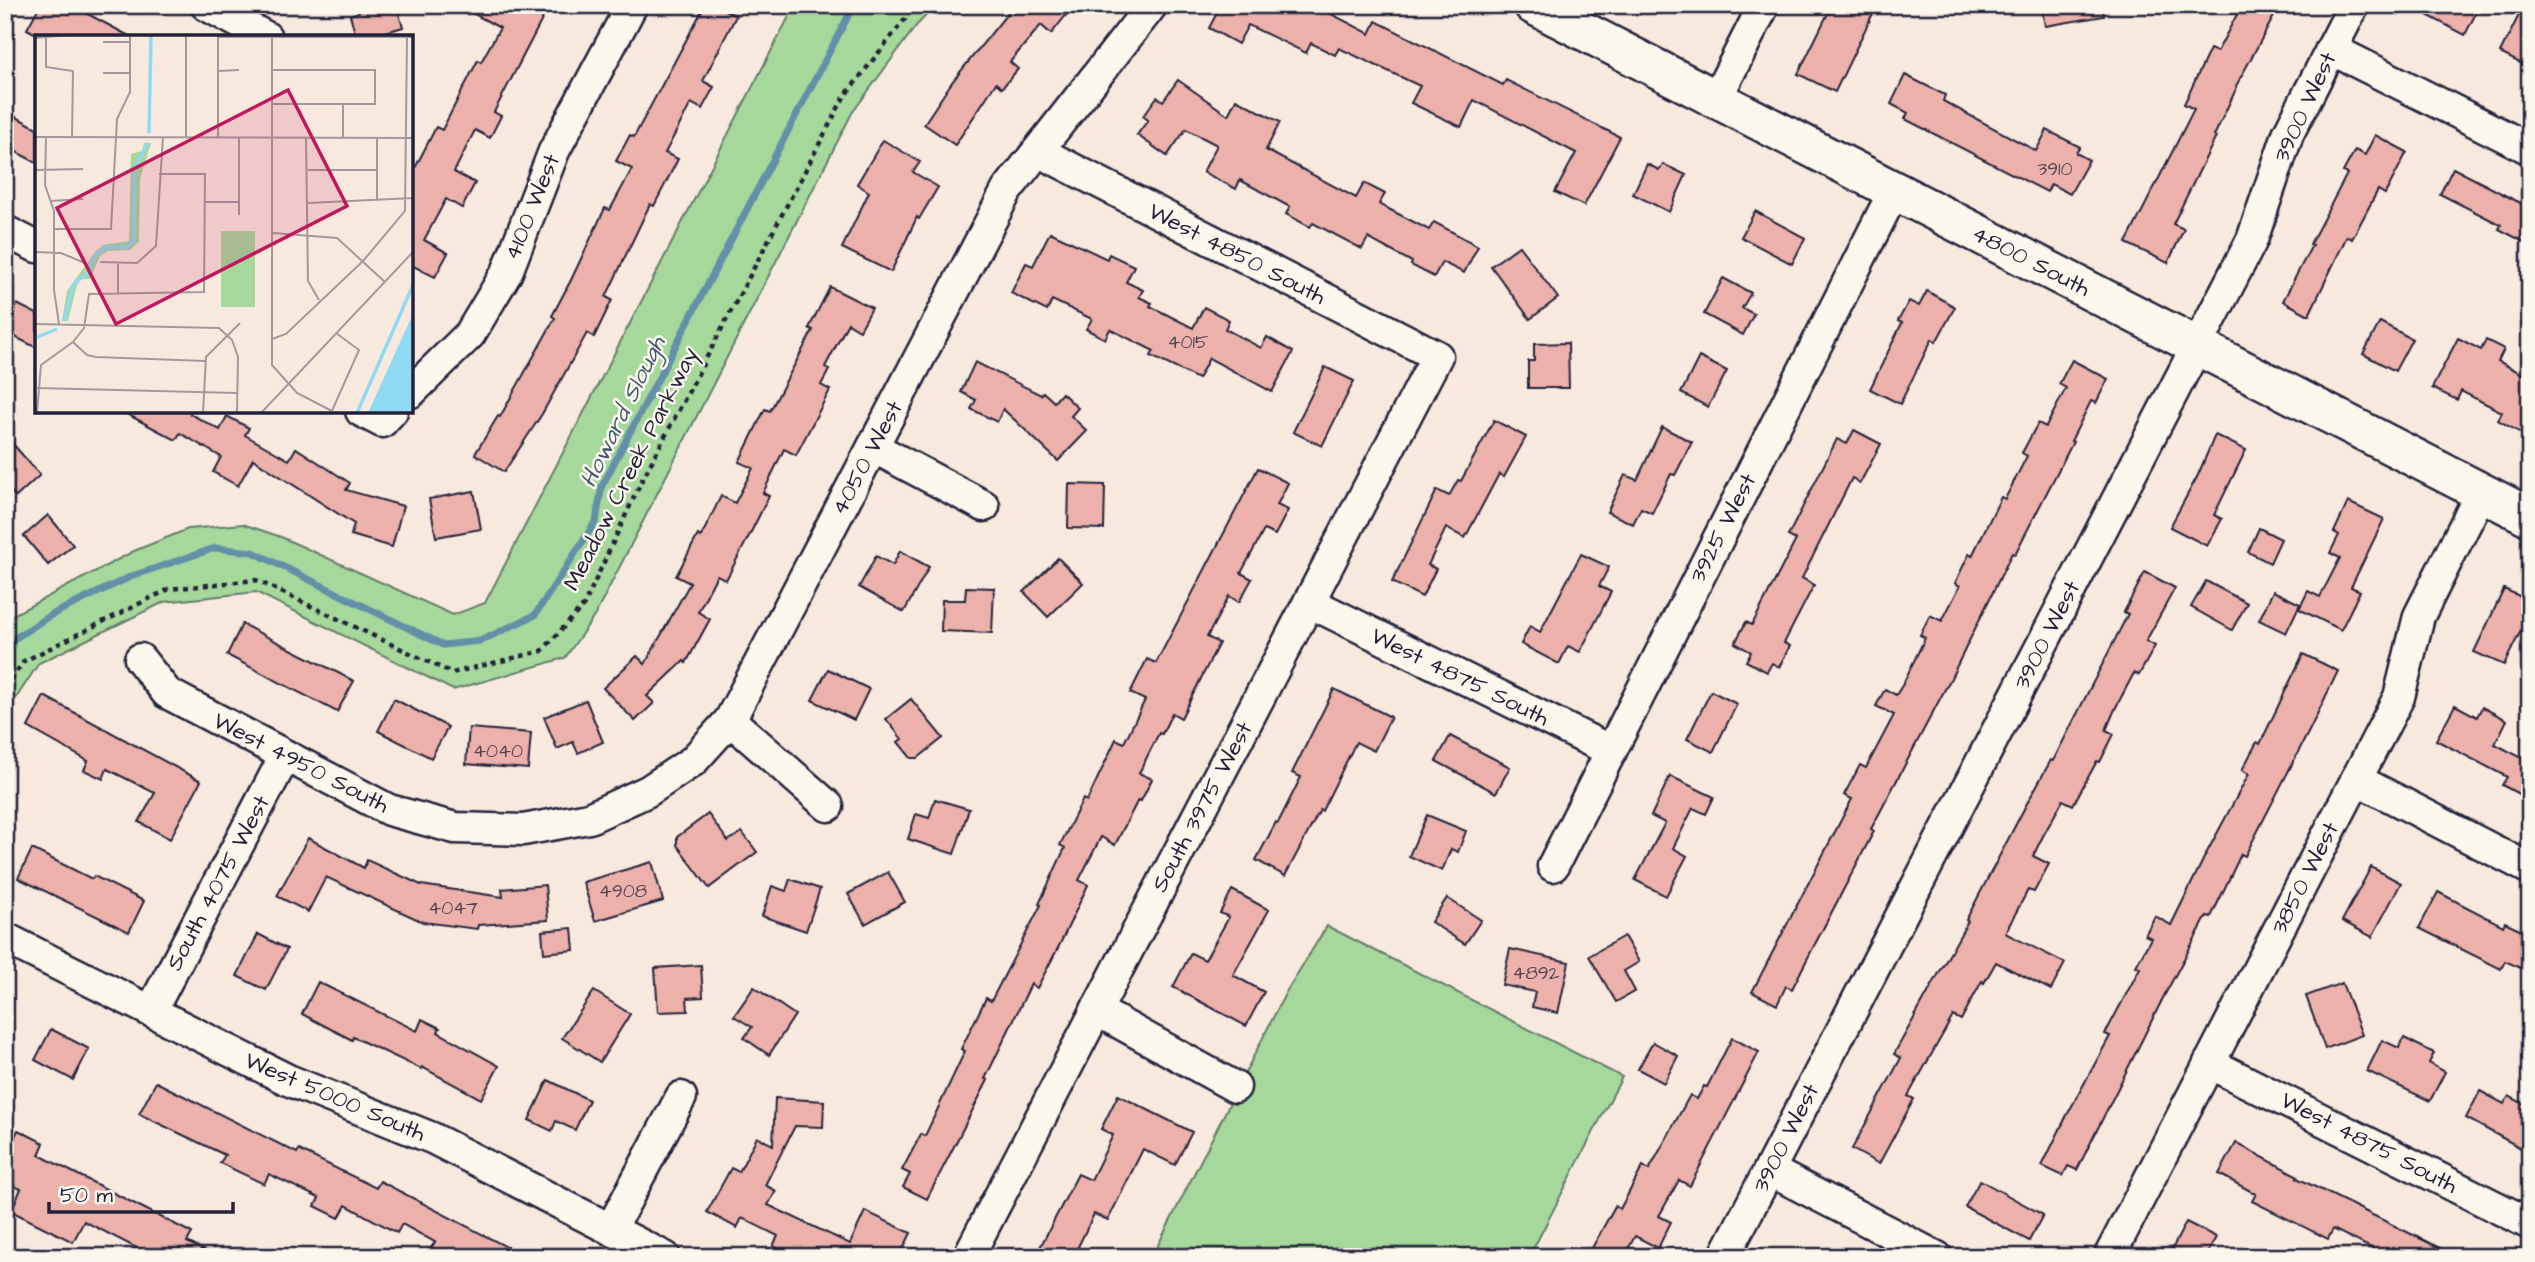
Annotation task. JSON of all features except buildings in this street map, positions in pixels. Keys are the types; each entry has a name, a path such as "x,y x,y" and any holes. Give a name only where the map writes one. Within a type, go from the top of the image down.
{"street":[{"path":"206,5 262,35"},
{"name":"4100 West","path":"413,390 470,334 506,272 554,151 632,5"},
{"name":"4050 West","path":"523,830 589,818 648,792 693,761 730,720 1007,190 1152,5"},
{"name":"4800 South","path":"1533,5 2530,517"},
{"path":"1716,99 1764,5"},
{"name":"3900 West","path":"1724,1257 2252,240 2288,134 2354,5"},
{"path":"2331,49 2530,149"},
{"name":"West 4850 South","path":"1038,151 1437,356"},
{"name":"3925 West","path":"1553,866 1894,191"},
{"path":"5,230 35,246"},
{"name":"South 3975 West","path":"968,1257 1437,356"},
{"path":"873,447 984,506"},
{"name":"3850 West","path":"2109,1257 2399,697 2419,616 2481,492"},
{"name":"West 4875 South","path":"1309,602 1611,751"},
{"name":"West 4950 South","path":"140,659 167,693 389,810 455,828 523,830"},
{"path":"730,720 828,806"},
{"name":"South 4075 West","path":"151,1011 285,756"},
{"path":"2357,779 2530,869"},
{"name":"West 5000 South","path":"5,937 288,1080 432,1138 665,1257"},
{"path":"1096,1010 1235,1087"},
{"name":"West 4875 South","path":"2209,1063 2530,1224"},
{"path":"611,1229 681,1097"},
{"path":"1769,1170 1937,1257"}],"path":[{"name":"Meadow Creek Parkway","path":"5,688 24,661 169,589 256,580 452,673 542,651 584,605 642,480 844,97 916,5"}],"green space":[{"path":"795,5 936,5 916,26 852,113 595,615 565,658 453,690 256,592 164,602 39,663 5,715 5,619 134,551 188,529 243,524 281,537 453,615 485,603"},
{"path":"1327,926 1622,1077 1529,1257 1152,1257 1286,992"}],"waterway":[{"name":"Howard Slough","path":"5,645 49,616 132,576 215,548 253,552 443,645 480,641 535,615 596,521 602,486 854,5"}]}
